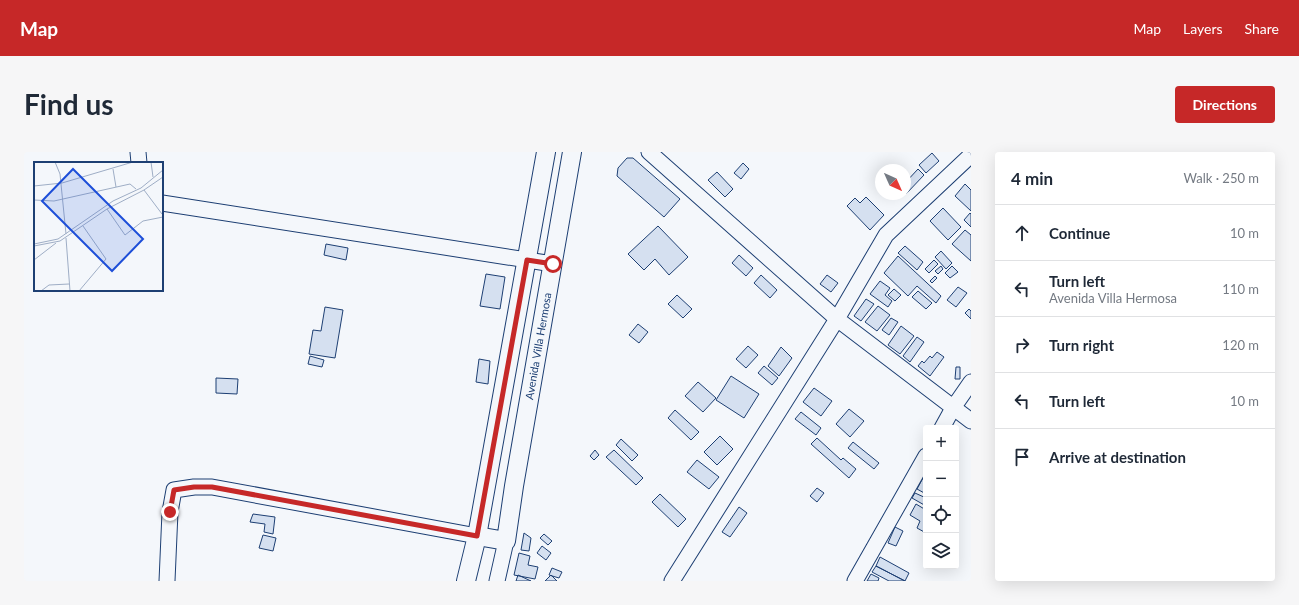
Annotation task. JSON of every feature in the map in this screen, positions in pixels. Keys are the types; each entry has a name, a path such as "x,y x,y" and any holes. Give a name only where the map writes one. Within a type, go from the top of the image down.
{"street":[{"path":"138,152 139,162"},
{"path":"466,581 477,536 546,152"},
{"name":"Avenida Villa Hermosa","path":"506,541 572,152"},
{"path":"649,152 837,319 971,421"},
{"path":"672,581 837,319 886,235 971,156"},
{"path":"163,203 553,264"},
{"path":"944,425 953,408 971,382"},
{"path":"855,581 923,461"},
{"path":"167,581 170,512 174,490 194,487 212,487 506,541 497,581"}],"building":[{"path":"932,153 939,161 926,173 919,165"},
{"path":"627,158 633,158 680,199 664,217 617,176 618,168"},
{"path":"743,163 749,169 741,179 734,173"},
{"path":"918,169 924,175 911,189 911,177"},
{"path":"717,172 733,189 725,197 708,180"},
{"path":"965,184 971,190 971,211 955,196"},
{"path":"866,197 884,215 870,230 847,206 855,198 860,203"},
{"path":"943,208 961,227 948,240 930,221"},
{"path":"970,213 971,214 971,227 964,220"},
{"path":"658,226 688,257 669,275 655,259 644,270 628,254"},
{"path":"965,230 971,235 971,261 952,244"},
{"path":"326,244 348,248 346,260 324,255"},
{"path":"905,246 923,262 917,270 898,253"},
{"path":"941,251 952,263 946,269 935,257"},
{"path":"739,255 753,268 746,276 732,263"},
{"path":"898,256 941,296 936,303 917,286 908,296 884,273"},
{"path":"934,260 938,264 929,273 925,269"},
{"path":"941,266 943,269 938,274 935,271"},
{"path":"952,266 958,272 950,278 945,273"},
{"path":"486,274 505,277 500,309 480,306"},
{"path":"761,275 777,290 770,298 754,283"},
{"path":"827,275 838,283 831,292 820,284"},
{"path":"935,276 937,278 932,283 930,281"},
{"path":"880,281 890,288 885,295 892,301 888,307 870,294"},
{"path":"958,287 967,293 956,307 947,300"},
{"path":"894,289 901,295 895,301 888,295"},
{"path":"918,291 932,303 926,309 912,297"},
{"path":"677,295 692,309 683,318 668,304"},
{"path":"866,299 874,304 861,321 854,316"},
{"path":"878,306 890,315 877,331 865,322"},
{"path":"325,307 343,310 335,358 309,354 313,330 321,331"},
{"path":"969,309 971,311 971,319 965,313"},
{"path":"891,318 898,322 889,335 882,330"},
{"path":"638,324 648,332 639,343 629,335"},
{"path":"901,326 914,336 900,354 888,345"},
{"path":"917,337 924,342 910,362 903,356"},
{"path":"748,346 758,355 746,368 736,359"},
{"path":"781,347 792,358 779,376 768,366"},
{"path":"937,352 944,357 930,376 918,366 922,361 924,363 930,356 932,358"},
{"path":"310,356 324,360 322,367 308,364"},
{"path":"479,359 490,361 488,384 476,382"},
{"path":"764,366 778,378 772,385 758,373"},
{"path":"956,367 960,367 960,379 955,379"},
{"path":"731,376 759,394 744,418 716,400"},
{"path":"216,378 238,379 237,394 216,393"},
{"path":"698,382 716,398 703,412 685,396"},
{"path":"814,388 832,401 821,416 803,402"},
{"path":"849,409 864,421 850,437 836,424"},
{"path":"675,410 699,432 691,440 668,418"},
{"path":"801,412 821,428 816,435 795,419"},
{"path":"720,436 733,449 717,465 704,452"},
{"path":"817,438 841,460 843,458 856,469 849,478 811,444"},
{"path":"621,439 638,455 632,461 616,445"},
{"path":"853,442 879,463 874,469 848,448"},
{"path":"595,450 599,455 594,460 590,456"},
{"path":"614,450 643,478 636,485 606,457"},
{"path":"697,460 719,477 709,489 687,472"},
{"path":"923,478 923,492 917,489"},
{"path":"817,488 824,493 817,502 810,496"},
{"path":"915,493 923,497 923,504 912,498"},
{"path":"660,494 686,519 678,527 652,502"},
{"path":"916,504 923,508 923,531 917,528 920,521 910,515"},
{"path":"739,507 747,513 730,537 722,532"},
{"path":"253,514 275,517 273,534 264,532 265,524 250,522"},
{"path":"895,527 903,531 896,546 888,543"},
{"path":"524,533 531,538 529,551 521,550"},
{"path":"544,534 552,541 548,545 540,538"},
{"path":"263,535 276,538 273,551 259,548"},
{"path":"542,546 551,553 546,560 537,553"},
{"path":"519,553 530,556 528,565 538,567 535,579 514,575"},
{"path":"880,557 909,573 905,581 876,566"},
{"path":"876,566 905,581 889,581 872,572"},
{"path":"552,568 562,572 559,578 549,575"},
{"path":"871,574 879,578 878,581 867,581"},
{"path":"518,575 531,581 516,581"},
{"path":"551,575 557,581 545,581"}],"route":[{"path":"170,512 174,490 194,487 212,487 477,536 527,260 553,264"}]}
